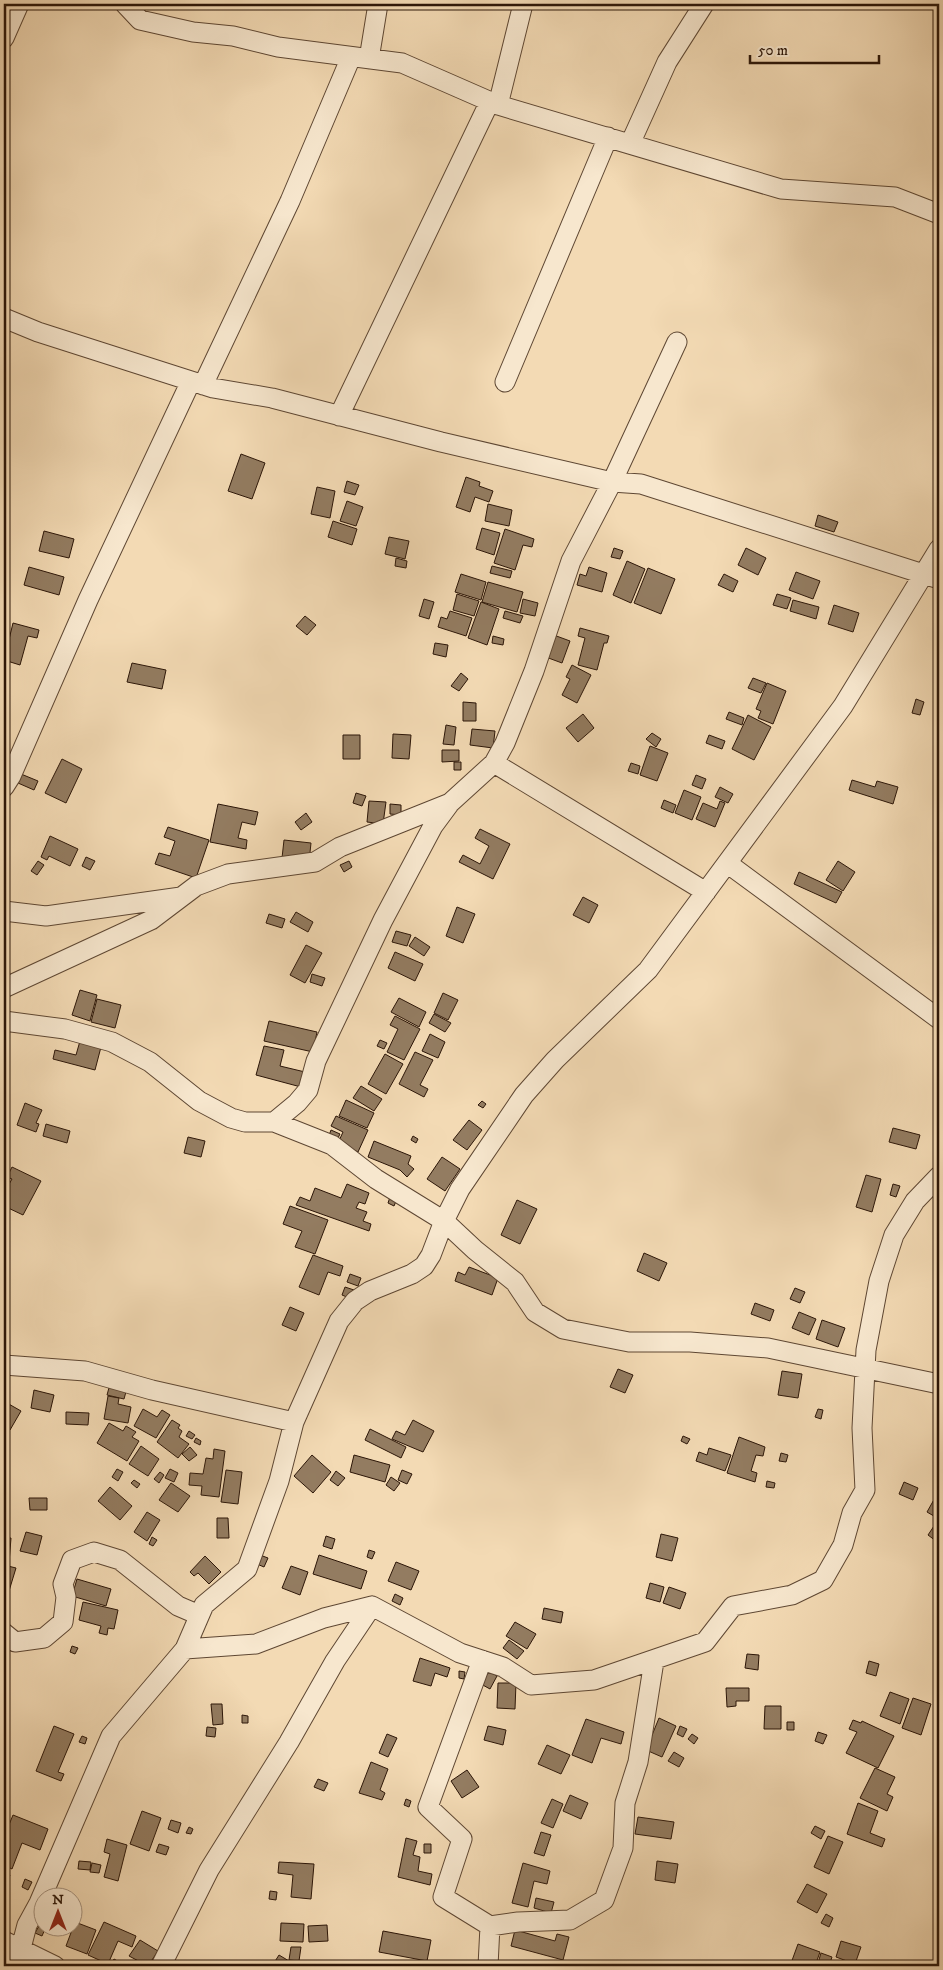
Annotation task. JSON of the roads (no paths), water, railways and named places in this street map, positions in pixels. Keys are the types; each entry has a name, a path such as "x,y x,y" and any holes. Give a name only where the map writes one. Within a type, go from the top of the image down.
{"street":[{"path":"4,38 19,4"},
{"path":"125,4 140,20 193,32 233,36 278,47 402,63 494,103 781,189 895,197 939,214"},
{"path":"4,787 92,592 290,201 360,58 378,4"},
{"path":"339,416 494,103 523,4"},
{"path":"630,144 667,62 704,4"},
{"path":"505,382 608,137"},
{"path":"4,318 38,332 197,383 272,398 612,482 641,484 932,576"},
{"path":"274,1122 297,1103 308,1090 316,1061 383,920 433,826 450,802 494,763 505,743 534,671 572,561 612,482 678,342"},
{"path":"12,1966 12,1945 27,1925 39,1903 112,1736 185,1649 204,1605 247,1569 279,1481 294,1422 339,1321 354,1301 370,1291 412,1274 424,1266 431,1256 444,1221 473,1167 524,1095 554,1060 648,970 843,706 932,576 939,549"},
{"path":"494,763 706,892"},
{"path":"4,988 151,920 196,886 228,874 316,862 340,847 450,802"},
{"path":"727,863 939,1019"},
{"path":"4,911 46,916 181,897"},
{"path":"4,1021 65,1029 112,1042 150,1062 199,1101 231,1118 245,1122 274,1122 332,1146 376,1180 444,1221 475,1250 515,1282 535,1312 563,1329 629,1342 690,1342 768,1348 939,1384"},
{"path":"185,1649 256,1644 324,1618 372,1606 460,1653 503,1667 531,1685 594,1680 705,1642 733,1606 792,1595 823,1580 843,1545 852,1513 865,1490 862,1428 866,1350 879,1281 894,1235 915,1201 939,1176"},
{"path":"4,1365 85,1370 152,1390 294,1422"},
{"path":"4,1633 15,1642 44,1638 63,1622 66,1597 63,1584 72,1560 94,1552 120,1560 178,1606 199,1615"},
{"path":"161,1966 210,1870 289,1742 335,1661 372,1606"},
{"path":"482,1660 428,1807 462,1839 443,1897 490,1926 518,1922 570,1920 604,1900 623,1848 626,1803 638,1762 654,1661"},
{"path":"488,1966 490,1926"},
{"path":"12,1945 55,1966"}]}
